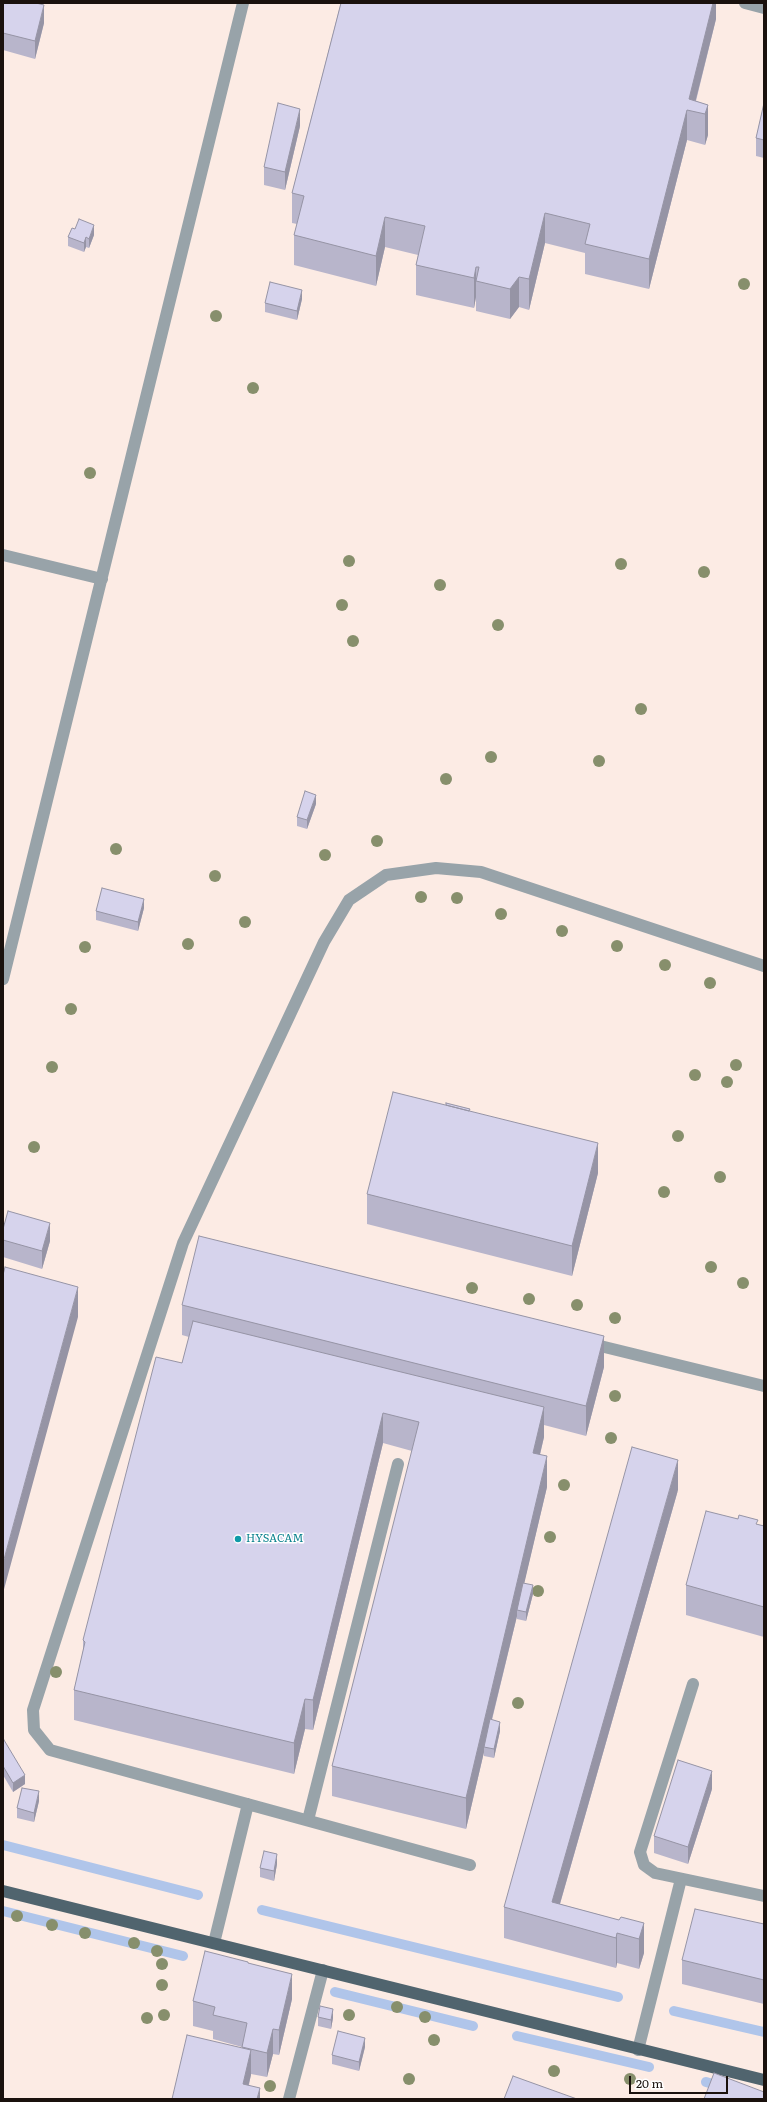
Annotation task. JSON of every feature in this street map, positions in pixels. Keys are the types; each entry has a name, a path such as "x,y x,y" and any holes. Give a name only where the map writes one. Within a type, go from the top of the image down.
{"main road":[{"path":"3,1891 638,2050 764,2080"}],"street":[{"path":"3,980 243,3"},
{"path":"745,3 764,8"},
{"path":"3,555 102,578"},
{"path":"470,1865 50,1750 34,1730 33,1710 187,1244 324,942 349,900 386,875 436,868 481,872 764,966"},
{"path":"578,1340 764,1386"},
{"path":"308,1820 398,1464"},
{"path":"693,1684 640,1852 644,1865 655,1873 764,1896"},
{"path":"214,1943 248,1804"},
{"path":"638,2050 680,1879"},
{"path":"289,2099 323,1970"}],"building":[{"path":"3,3 36,3 44,5 35,41 3,33"},
{"path":"341,3 713,3 689,99 708,105 705,114 687,110 649,259 585,244 590,224 545,213 529,279 519,277 510,289 476,281 479,267 476,267 474,278 416,265 425,226 385,217 376,256 294,235 304,196 292,193"},
{"path":"278,103 300,109 285,172 264,167"},
{"path":"764,103 764,140 756,138"},
{"path":"79,219 94,225 89,239 86,237 84,243 68,237 72,228 75,229"},
{"path":"270,282 302,290 297,311 265,303"},
{"path":"305,791 316,795 307,820 297,817"},
{"path":"102,888 144,899 138,922 96,911"},
{"path":"393,1092 598,1143 572,1246 367,1194"},
{"path":"446,1103 470,1109 469,1111 446,1105"},
{"path":"8,1211 50,1223 42,1251 3,1240 3,1229"},
{"path":"199,1236 604,1336 586,1406 182,1305"},
{"path":"5,1267 78,1287 3,1563 3,1275"},
{"name":"HYSACAM","path":"193,1321 544,1407 533,1453 547,1456 466,1798 332,1766 419,1422 383,1413 313,1700 305,1699 294,1743 74,1690 85,1642 83,1640 156,1357 182,1363"},
{"path":"632,1447 678,1460 552,1902 619,1920 621,1917 644,1923 639,1939 617,1933 616,1938 504,1907"},
{"path":"706,1511 738,1519 739,1515 758,1520 756,1524 764,1526 764,1607 686,1585"},
{"path":"523,1583 533,1585 526,1612 517,1610"},
{"path":"490,1719 500,1722 494,1749 484,1747"},
{"path":"4,1740 25,1775 13,1783 3,1766"},
{"path":"678,1760 712,1771 688,1847 654,1836"},
{"path":"22,1788 39,1791 34,1813 17,1808"},
{"path":"264,1851 277,1854 274,1871 260,1868"},
{"path":"695,1909 764,1924 764,1980 682,1960"},
{"path":"205,1951 292,1974 279,2030 273,2029 267,2053 242,2047 247,2023 213,2015 215,2007 193,2001"},
{"path":"320,2006 333,2009 331,2020 318,2017"},
{"path":"338,2031 365,2038 359,2062 332,2055"},
{"path":"187,2035 251,2050 243,2084 260,2088 257,2099 172,2099"},
{"path":"714,2073 764,2092 764,2099 704,2099"},
{"path":"513,2076 577,2099 504,2099"}],"waterway":[{"path":"3,1845 198,1895"},
{"path":"262,1910 618,1997"},
{"path":"3,1911 183,1956"},
{"path":"335,1992 473,2026"},
{"path":"674,2011 738,2026"},
{"path":"738,2026 764,2032"},
{"path":"517,2036 649,2067"},
{"path":"706,2082 723,2087"}],"place":[{"name":"HYSACAM","path":"238,1539"}]}
